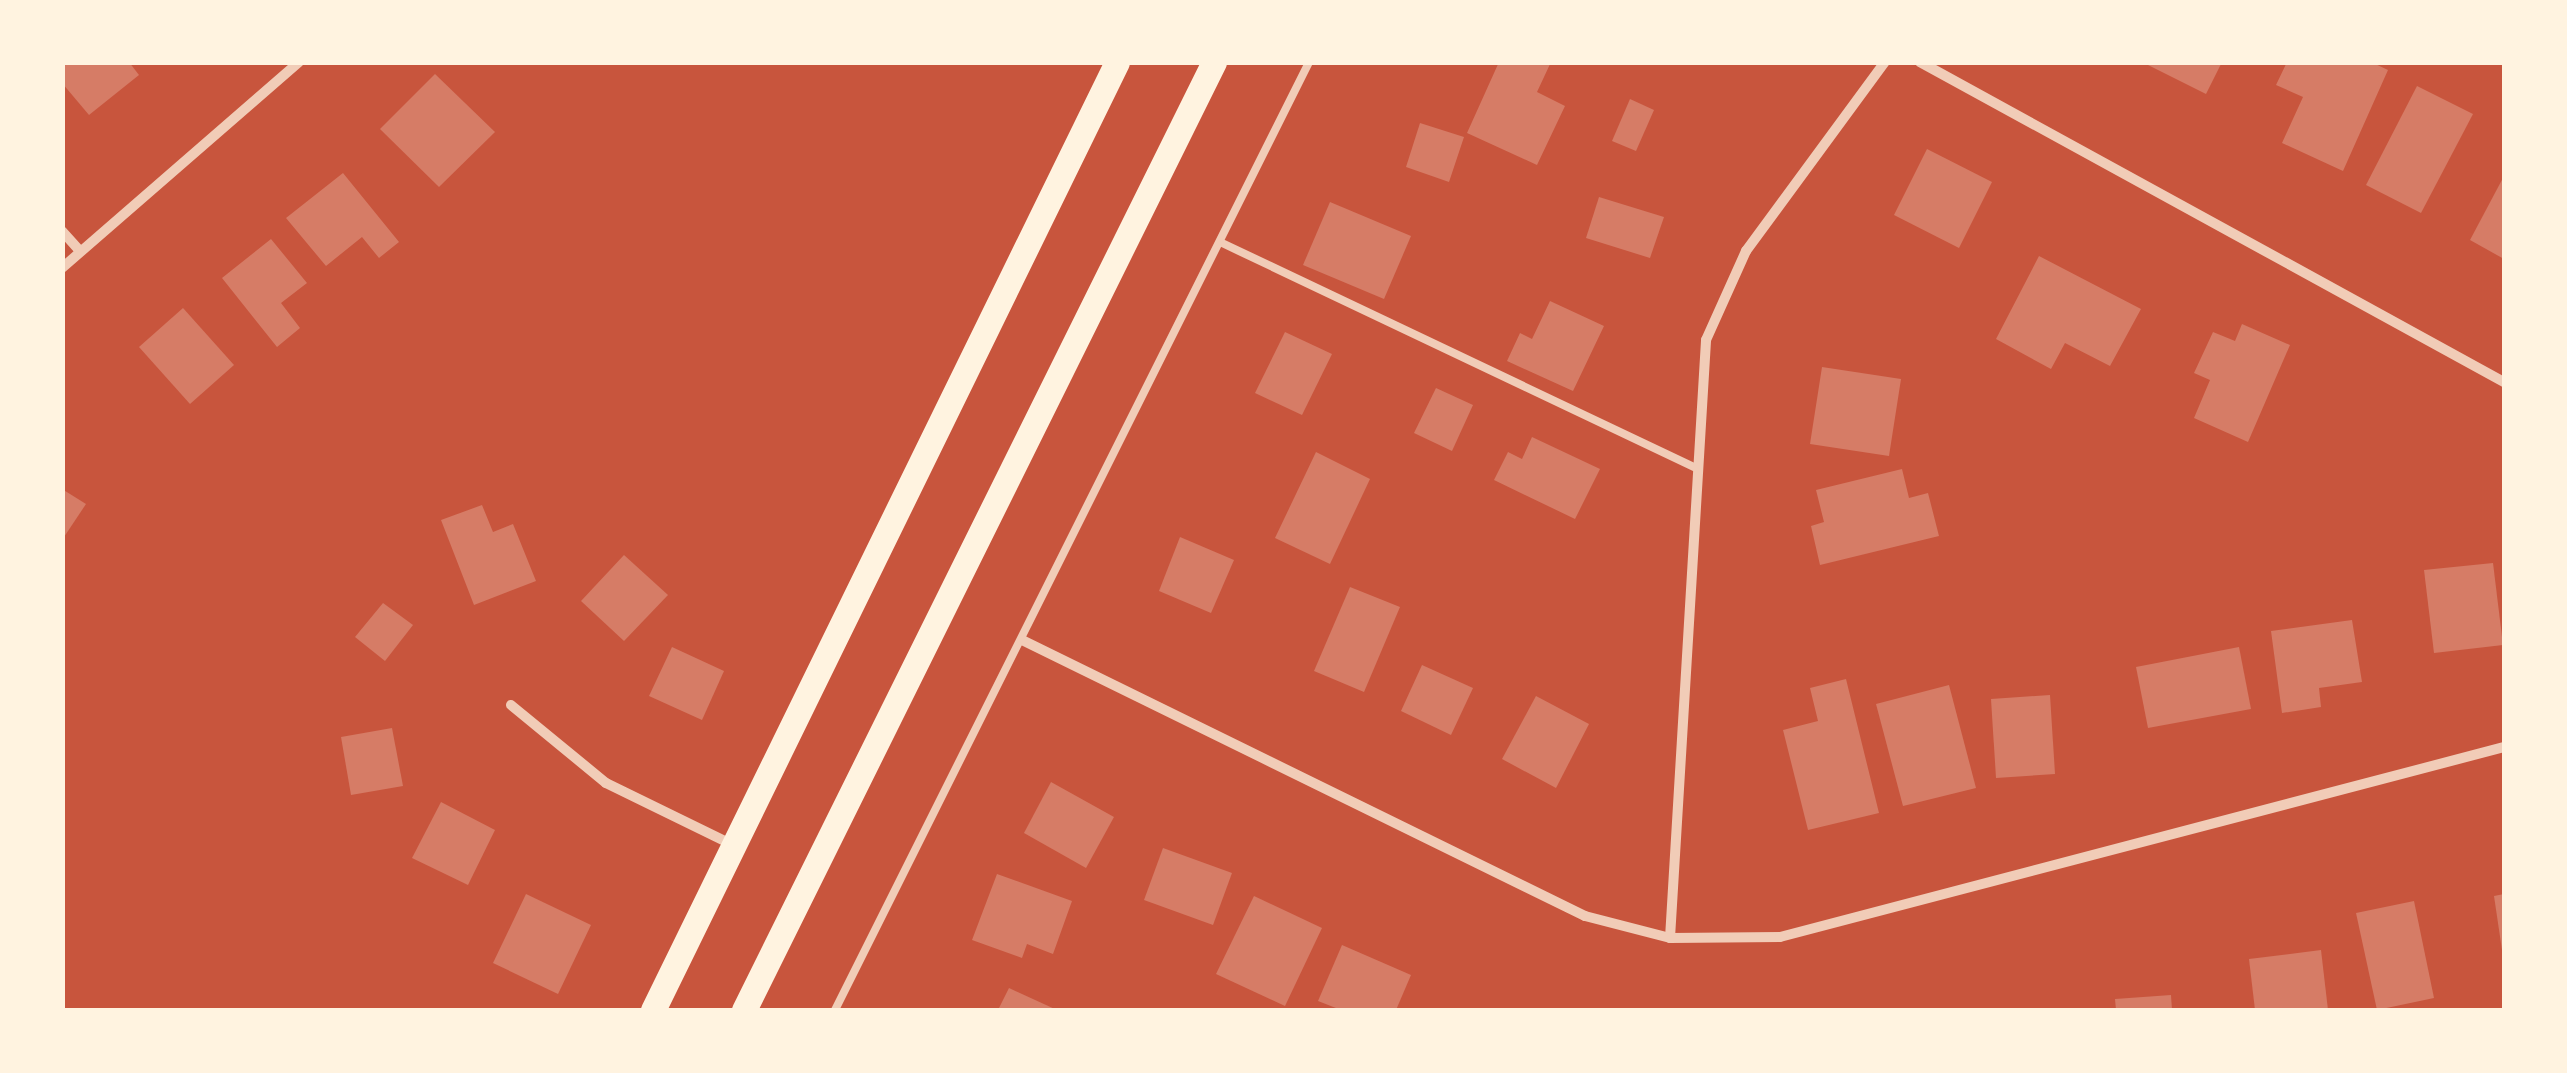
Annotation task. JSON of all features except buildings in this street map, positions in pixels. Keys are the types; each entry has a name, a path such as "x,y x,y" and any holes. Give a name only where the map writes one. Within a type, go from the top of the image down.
{"main road":[{"path":"653,1010 1117,62"},
{"path":"744,1010 1214,62"}],"street":[{"path":"62,268 299,62"},
{"path":"1670,938 1706,340 1746,251 1885,62"},
{"path":"1920,62 2504,382"},
{"path":"62,231 79,250"},
{"path":"1022,640 1586,916 1670,938 1780,937 2504,748"},
{"path":"511,705 606,782 736,846"}],"lane":[{"path":"835,1010 1310,62"},
{"path":"1220,242 1698,469"}]}
